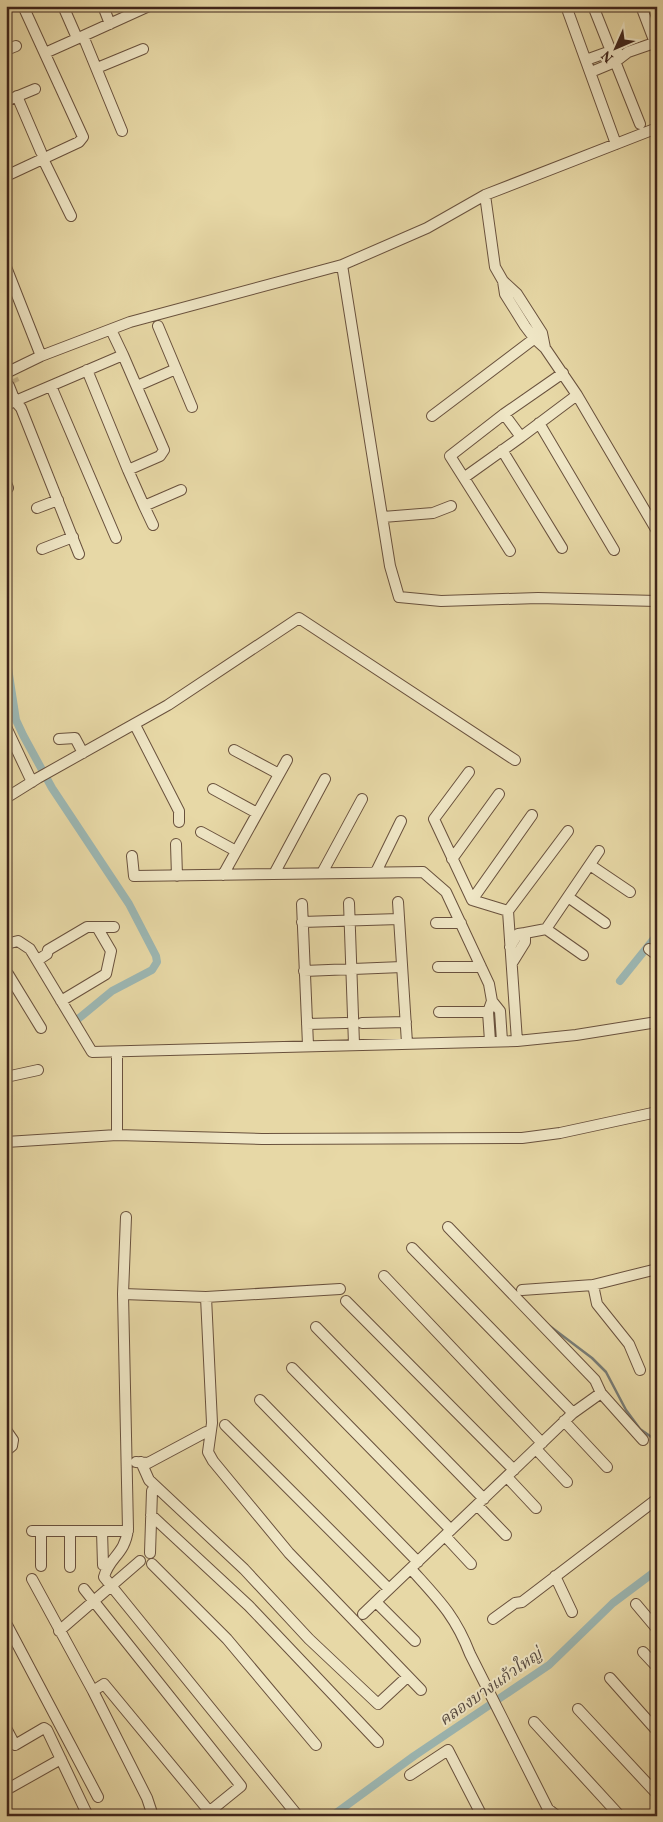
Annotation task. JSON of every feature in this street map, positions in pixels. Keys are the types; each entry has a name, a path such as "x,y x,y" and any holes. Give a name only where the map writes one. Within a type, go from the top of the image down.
{"street":[{"path":"6,176 42,156 79,142 83,136 22,6"},
{"path":"63,6 97,68 122,131"},
{"path":"103,6 110,24"},
{"path":"566,6 616,144"},
{"path":"586,60 611,51 628,52 656,44 641,6"},
{"path":"45,53 144,7"},
{"path":"595,12 640,124"},
{"path":"97,68 143,49"},
{"path":"591,72 615,62 628,52"},
{"path":"6,101 34,88"},
{"path":"17,96 42,156 71,216"},
{"path":"79,554 16,403 10,379 41,356 148,316 342,265 427,228 485,195 657,128"},
{"path":"485,195 495,267 504,281 505,294 538,336 563,373 657,532"},
{"path":"342,265 390,566 397,593 403,599 441,601 538,598 657,601"},
{"path":"6,267 41,356"},
{"path":"158,326 192,407"},
{"path":"113,334 164,450 160,456 128,470"},
{"path":"432,416 538,336"},
{"path":"16,403 123,355"},
{"path":"137,386 176,369"},
{"path":"86,370 153,525"},
{"path":"510,551 450,456 504,414 563,373"},
{"path":"51,386 116,538"},
{"path":"464,477 577,395"},
{"path":"504,414 521,437"},
{"path":"539,423 614,550"},
{"path":"502,450 562,548"},
{"path":"144,506 181,490"},
{"path":"37,508 58,500"},
{"path":"383,517 433,513 450,506"},
{"path":"42,549 72,536"},
{"path":"6,798 135,725 229,667 299,618 515,760"},
{"path":"135,725 179,810 179,822"},
{"path":"6,727 39,778"},
{"path":"59,739 75,738 83,754"},
{"path":"234,750 279,774"},
{"path":"223,875 286,760"},
{"path":"468,772 434,819 472,900 508,911"},
{"path":"274,874 325,779"},
{"path":"213,789 257,813"},
{"path":"452,859 499,794"},
{"path":"322,873 362,800"},
{"path":"472,900 532,815"},
{"path":"376,872 401,821"},
{"path":"517,1041 508,911 568,831"},
{"path":"201,832 236,851"},
{"path":"176,844 177,876"},
{"path":"510,947 518,934 546,929 599,851"},
{"path":"132,856 134,876 423,872 446,892 490,984 492,1001 488,1012 490,1041"},
{"path":"590,864 630,892"},
{"path":"568,897 605,923"},
{"path":"398,902 407,1043"},
{"path":"349,903 354,1044"},
{"path":"302,904 308,1045"},
{"path":"302,922 399,919"},
{"path":"436,923 460,923"},
{"path":"38,960 47,954 48,950 87,927 114,927"},
{"path":"61,1001 106,974 111,952 96,927"},
{"path":"546,929 583,955"},
{"path":"512,962 525,942 525,933"},
{"path":"6,944 18,941 30,949 92,1052 193,1047 517,1041 576,1035 657,1022"},
{"path":"30,949 48,950"},
{"path":"304,971 402,967"},
{"path":"438,967 481,967"},
{"path":"6,975 8,974 41,1028"},
{"path":"492,1001 500,1011 502,1041"},
{"path":"439,1012 488,1012"},
{"path":"362,1023 406,1022"},
{"path":"307,1024 346,1023"},
{"path":"117,1052 117,1135"},
{"path":"6,1077 38,1070"},
{"path":"6,1142 117,1135 262,1139 522,1138 560,1133 657,1112"},
{"path":"126,1217 122,1294 128,1461 128,1531 122,1551 106,1568 104,1577 298,1816"},
{"path":"448,1227 595,1380 601,1394 643,1440"},
{"path":"412,1248 573,1413"},
{"path":"522,1290 593,1285 657,1269"},
{"path":"384,1276 539,1446 567,1482"},
{"path":"593,1285 597,1304 629,1344 640,1370"},
{"path":"122,1294 206,1296 340,1289"},
{"path":"206,1296 212,1422 208,1452 213,1461 288,1554 421,1690"},
{"path":"346,1302 510,1474 536,1508"},
{"path":"316,1328 480,1502 506,1536"},
{"path":"292,1368 448,1533 471,1564"},
{"path":"363,1614 564,1421 601,1394"},
{"path":"260,1400 414,1565 449,1610 461,1630 482,1678 549,1812 557,1816"},
{"path":"564,1421 607,1467"},
{"path":"225,1425 389,1589"},
{"path":"6,1430 13,1440 12,1446 6,1451"},
{"path":"128,1461 148,1462 206,1432"},
{"path":"141,1462 149,1480 244,1569 309,1639 378,1704 406,1678"},
{"path":"59,1631 140,1561 144,1566 151,1558 152,1491"},
{"path":"493,1619 514,1603 522,1602 657,1499"},
{"path":"151,1515 249,1606 378,1742"},
{"path":"41,1566 36,1531 128,1531"},
{"path":"70,1531 70,1567"},
{"path":"102,1531 103,1565"},
{"path":"151,1558 227,1639 316,1745"},
{"path":"555,1576 572,1612"},
{"path":"32,1578 59,1631 94,1691 147,1798 153,1816"},
{"path":"84,1589 241,1786 206,1814 104,1684 94,1691"},
{"path":"376,1602 415,1641"},
{"path":"636,1604 657,1629"},
{"path":"6,1622 98,1797"},
{"path":"643,1652 657,1667"},
{"path":"610,1678 657,1730"},
{"path":"578,1708 657,1794"},
{"path":"534,1722 620,1816"},
{"path":"6,1728 15,1745 44,1728 88,1816"},
{"path":"410,1776 448,1750 482,1816"},
{"path":"6,1790 61,1759"}],"waterway":[{"path":"6,655 16,720 23,735 52,788 129,904 156,956 157,962 152,970 112,991 78,1019"},
{"path":"620,981 657,935"},
{"path":"547,1324 592,1358 606,1372 626,1410 640,1429 657,1441"},
{"name":"คลองบางแก้วใหญ่","path":"332,1816 414,1756 549,1665 613,1603 657,1570"}],"tunnel":[{"path":"13,379 15,383"}]}
